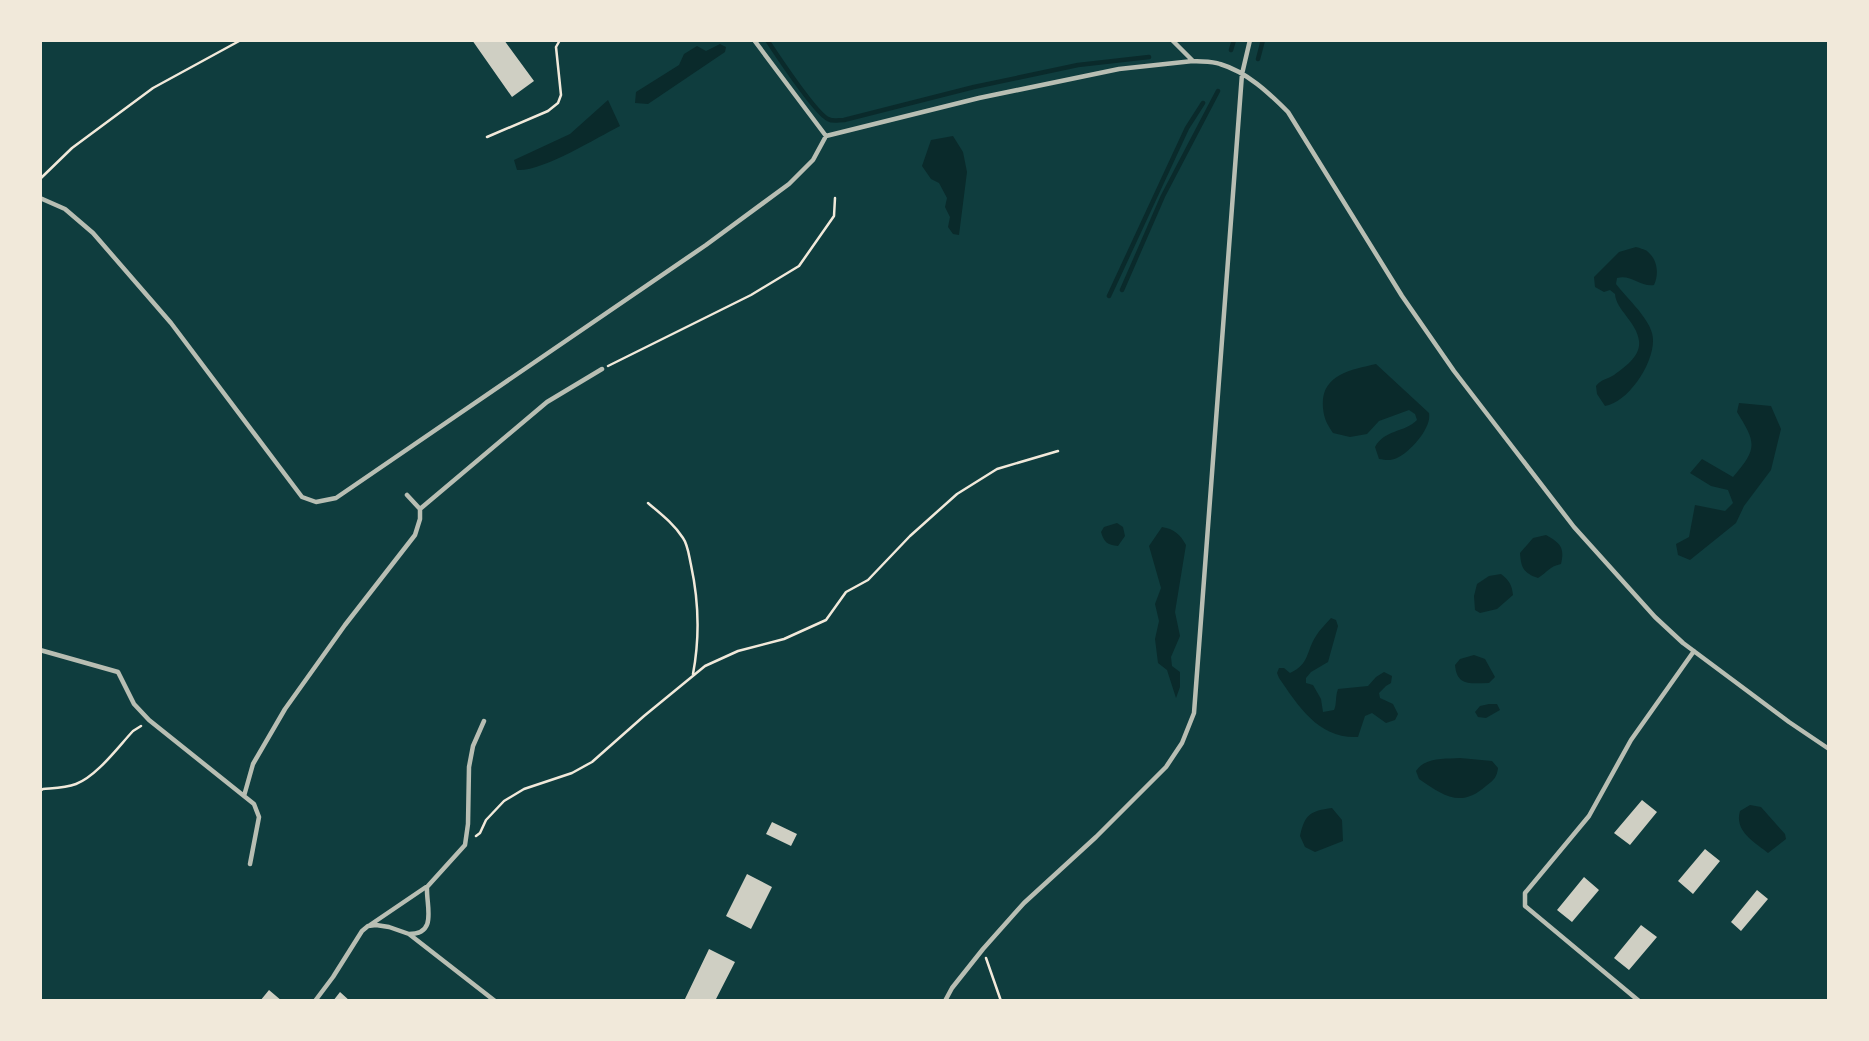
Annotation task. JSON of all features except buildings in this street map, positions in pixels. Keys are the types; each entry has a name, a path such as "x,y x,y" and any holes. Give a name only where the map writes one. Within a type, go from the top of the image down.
{"lane":[{"path":"754,40 826,135"},
{"path":"1172,40 1192,61"},
{"path":"945,1001 983,948 1024,903 1096,837 1166,767 1182,743 1194,713 1242,74 1250,40"},
{"path":"40,198 65,209 93,233 171,323 302,497 316,502 336,498 706,245 789,184 813,160 826,135 979,98 1119,69 1192,61 1219,63 1242,74 1272,96 1288,112 1402,296 1454,371 1574,527 1655,617 1694,651 1829,749"},
{"path":"420,509 547,402 602,369"},
{"path":"244,796 253,764 285,709 345,625 415,535 420,509 407,495"},
{"path":"40,650 118,672 134,704 149,720 254,804 258,817 250,864"},
{"path":"1639,1001 1525,906 1525,893 1589,816 1631,740 1694,651"},
{"path":"315,1001 362,931 427,887 465,845 469,767 473,746 484,721"},
{"path":"409,934 420,932 428,923 427,887"},
{"path":"368,926 389,927 409,934 495,1001"}],"path":[{"path":"40,179 72,148 153,88 241,40"},
{"path":"487,137 548,111 558,103 561,95 556,47 561,40"},
{"path":"602,369 751,295 799,266 834,216 835,198"},
{"path":"465,845 480,833 486,820 504,801 524,789 572,773 592,762 705,666 738,651 784,639 826,620 846,592 868,580 910,536 957,494 996,469 1058,451"},
{"path":"648,503 671,522 685,541 698,612 698,648 693,674"},
{"path":"40,791 78,783 94,772 133,731 149,720"},
{"path":"983,948 1001,1001"}],"water":[{"path":"720,44 726,47 725,52 648,104 635,103 636,92 679,65 684,54 697,46 706,51"},
{"path":"608,100 620,126 540,166 517,170 514,160 570,134"},
{"path":"953,136 963,152 967,172 959,235 953,234 948,227 950,217 945,207 947,198 939,183 931,179 922,166 931,140"},
{"path":"1636,247 1647,251 1655,263 1657,276 1654,285 1622,277 1617,278 1616,284 1650,327 1653,343 1651,354 1647,366 1632,388 1614,403 1605,406 1597,394 1596,386 1631,361 1637,352 1639,341 1635,328 1616,300 1615,294 1610,290 1604,292 1595,287 1594,277 1619,252"},
{"path":"1376,364 1429,413 1427,426 1419,439 1402,455 1392,460 1379,459 1375,447 1384,437 1417,420 1415,414 1409,410 1379,421 1367,434 1350,437 1333,433 1323,412 1323,397 1332,381 1347,372"},
{"path":"1739,403 1771,406 1781,429 1771,470 1744,506 1736,523 1690,560 1678,555 1676,544 1689,537 1695,505 1725,511 1733,503 1728,490 1711,486 1690,473 1702,459 1733,477 1747,459 1751,439 1737,412"},
{"path":"1117,523 1123,527 1125,536 1118,546 1106,542 1101,532 1104,527"},
{"path":"1162,527 1176,533 1186,545 1175,612 1180,636 1171,657 1172,666 1180,672 1180,687 1176,698 1167,670 1158,663 1155,639 1159,621 1155,604 1161,588 1149,546"},
{"path":"1546,535 1560,546 1561,564 1538,578 1524,569 1520,553 1533,538"},
{"path":"1501,574 1510,583 1513,595 1497,609 1480,613 1475,610 1477,584 1489,576"},
{"path":"1331,618 1336,620 1338,626 1328,662 1306,678 1306,683 1313,685 1321,699 1323,712 1334,710 1338,689 1368,686 1384,672 1392,676 1391,683 1379,693 1380,698 1393,704 1398,714 1395,720 1386,723 1372,713 1365,716 1358,737 1332,733 1321,727 1303,710 1277,673 1279,668 1290,673 1301,666 1318,633"},
{"path":"1474,655 1485,659 1495,677 1489,683 1466,682 1456,672 1455,665 1460,659"},
{"path":"1497,704 1500,710 1486,718 1478,717 1475,712 1480,706"},
{"path":"1460,758 1492,761 1498,768 1496,776 1477,793 1460,798 1444,794 1419,779 1416,771 1425,763"},
{"path":"1750,805 1761,807 1785,834 1786,839 1768,853 1751,840 1740,824 1740,811"},
{"path":"1332,808 1342,820 1343,841 1315,852 1305,847 1300,836 1307,818 1314,812"}],"waterway":[{"path":"767,40 814,106 834,121 1078,65 1149,57"},
{"path":"1231,50 1234,40"},
{"path":"1258,59 1263,40"},
{"path":"1122,290 1163,196 1218,91"},
{"path":"1109,296 1187,128 1203,103"}]}
